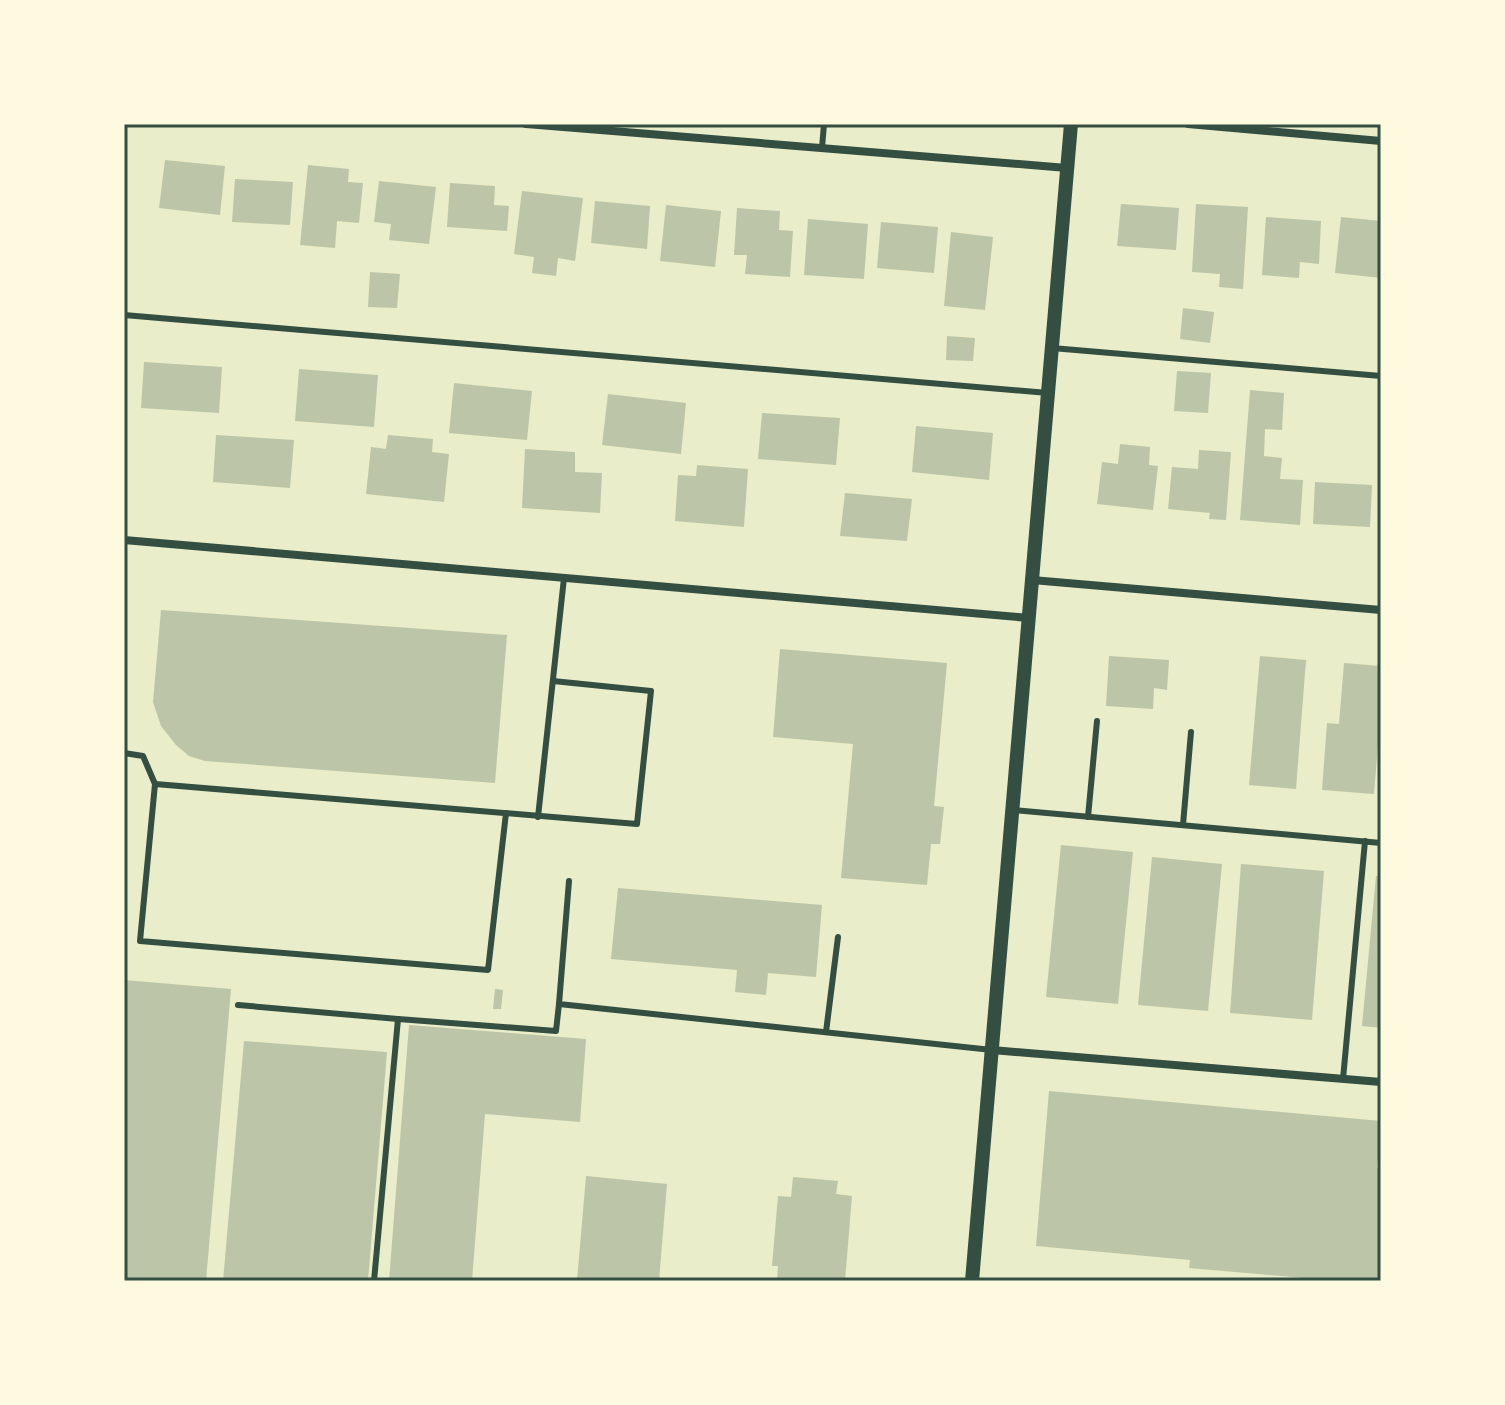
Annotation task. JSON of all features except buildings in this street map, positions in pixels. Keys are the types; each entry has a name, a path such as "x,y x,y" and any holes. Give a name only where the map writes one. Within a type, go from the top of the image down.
{"street":[{"path":"526,124 1067,168"},
{"path":"972,1281 1071,124"},
{"path":"1188,124 1381,141"},
{"path":"124,540 1029,618"},
{"path":"1032,580 1381,610"},
{"path":"992,1050 1381,1082"}],"lane":[{"path":"822,148 824,124"},
{"path":"124,315 1048,393"},
{"path":"1052,348 1381,376"},
{"path":"538,817 564,578"},
{"path":"155,784 637,824 651,691 553,681"},
{"path":"1088,817 1097,721"},
{"path":"1183,825 1191,732"},
{"path":"124,753 143,756 155,784 140,941 488,970 506,813"},
{"path":"1013,810 1381,843"},
{"path":"1343,1079 1365,841"},
{"path":"238,1005 556,1031 569,881"},
{"path":"826,1032 838,937"},
{"path":"559,1004 992,1050"},
{"path":"374,1281 398,1019"}]}
